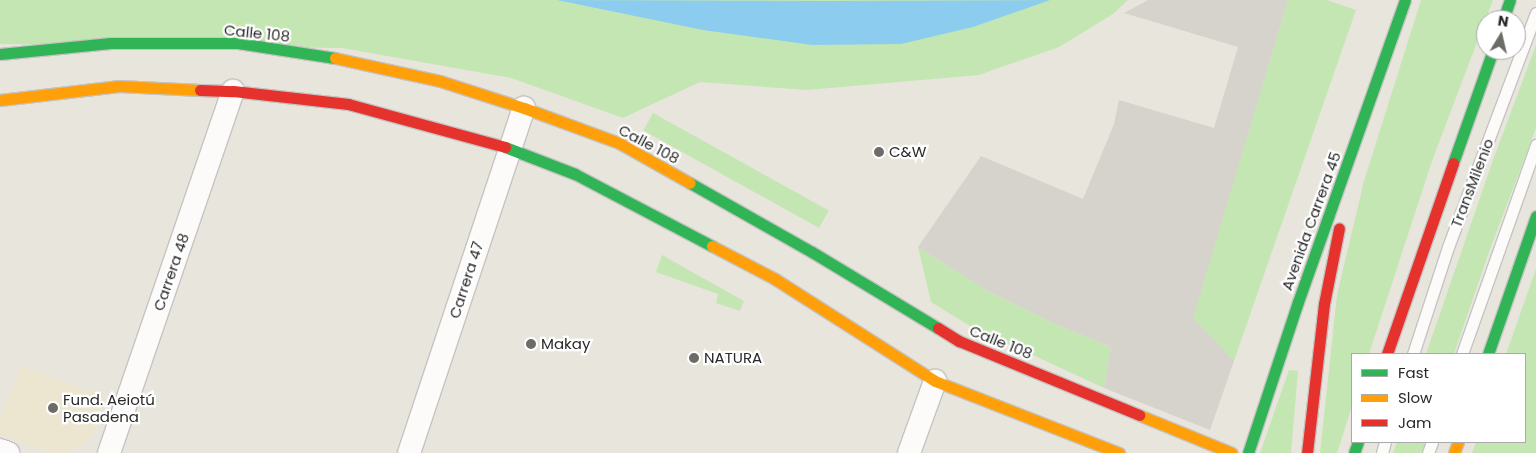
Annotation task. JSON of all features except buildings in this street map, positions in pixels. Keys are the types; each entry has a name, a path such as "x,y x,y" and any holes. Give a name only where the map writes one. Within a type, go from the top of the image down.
{"main road":[{"name":"Avenida Carrera 45","path":"1248,453 1298,302 1405,0"},
{"name":"Calle 108","path":"0,54 110,43 238,43 365,63 440,81 524,108 619,143 812,252 959,342 1232,453"},
{"path":"1387,353 1490,60"},
{"path":"0,100 120,86 233,91 348,104 510,148 575,174 775,279 935,381 1119,453"},
{"path":"1307,453 1324,304 1356,138"},
{"path":"1488,353 1536,216"}],"street":[{"name":"Carrera 48","path":"109,453 233,91"},
{"name":"Carrera 47","path":"409,453 524,108"},
{"path":"909,453 935,381"},
{"path":"0,450 8,453"}],"lane":[{"name":"TransMilenio","path":"1413,353 1448,247 1536,13"},
{"path":"1462,353 1536,145"}],"shaded area":[{"path":"1148,0 1288,0 1193,318 1234,361 1210,430 1104,388 1111,347 1057,325 988,291 918,247 981,156 1083,199 1114,124 1119,100 1214,128 1238,47 1124,13"},
{"name":"Fund. Aeiotú Pasadena","path":"21,366 105,396 91,440 67,453 52,453 0,434 0,419"}],"green space":[{"path":"0,0 1128,0 1113,14 1059,47 979,75 807,90 700,82 623,118 511,78 342,48 0,44"},
{"path":"1288,0 1327,0 1356,10 1234,361 1192,318"},
{"path":"1421,0 1493,0 1489,10 1476,10 1476,45 1432,161 1369,353 1351,353 1351,409 1337,453 1320,453 1337,295 1364,181"},
{"path":"1536,45 1536,128 1489,252 1454,353 1426,353 1493,160"},
{"path":"653,113 829,210 819,228 643,130"},
{"path":"918,247 988,291 1057,325 1111,347 1104,388 970,326 931,302"},
{"path":"662,255 744,301 740,311 716,303 718,294 656,272"},
{"path":"1536,269 1536,453 1472,453 1476,443 1526,443 1526,353 1506,353"},
{"path":"1289,370 1298,371 1291,453 1260,453"},
{"path":"1397,443 1426,443 1422,453 1393,453"}],"water":[{"path":"557,0 1050,0 973,27 901,44 812,45 703,30"}],"traffic: fast":[{"path":"1248,453 1298,302 1405,0"},
{"path":"1506,10 1510,0"},
{"path":"0,54 110,43 238,43 335,58"},
{"path":"1453,163 1489,60"},
{"path":"505,147 575,174 712,246"},
{"path":"690,183 812,252 938,328"},
{"path":"1488,353 1536,216"},
{"path":"1354,453 1358,443"}],"traffic: slow":[{"path":"335,58 440,81 524,108 619,143 690,183"},
{"path":"0,100 119,86 200,90"},
{"path":"712,246 775,279 935,381 1119,453"},
{"path":"1139,415 1232,453"},
{"path":"1454,453 1458,443"}],"traffic: jam":[{"path":"200,90 233,91 348,104 505,147"},
{"path":"1387,353 1453,163"},
{"path":"1307,453 1324,304 1339,228"},
{"path":"938,328 959,341 1139,415"}],"place":[{"name":"C&W","path":"879,152"},
{"name":"Makay","path":"531,344"},
{"name":"NATURA","path":"694,358"},
{"name":"Fund. Aeiotú Pasadena","path":"53,408"}]}
